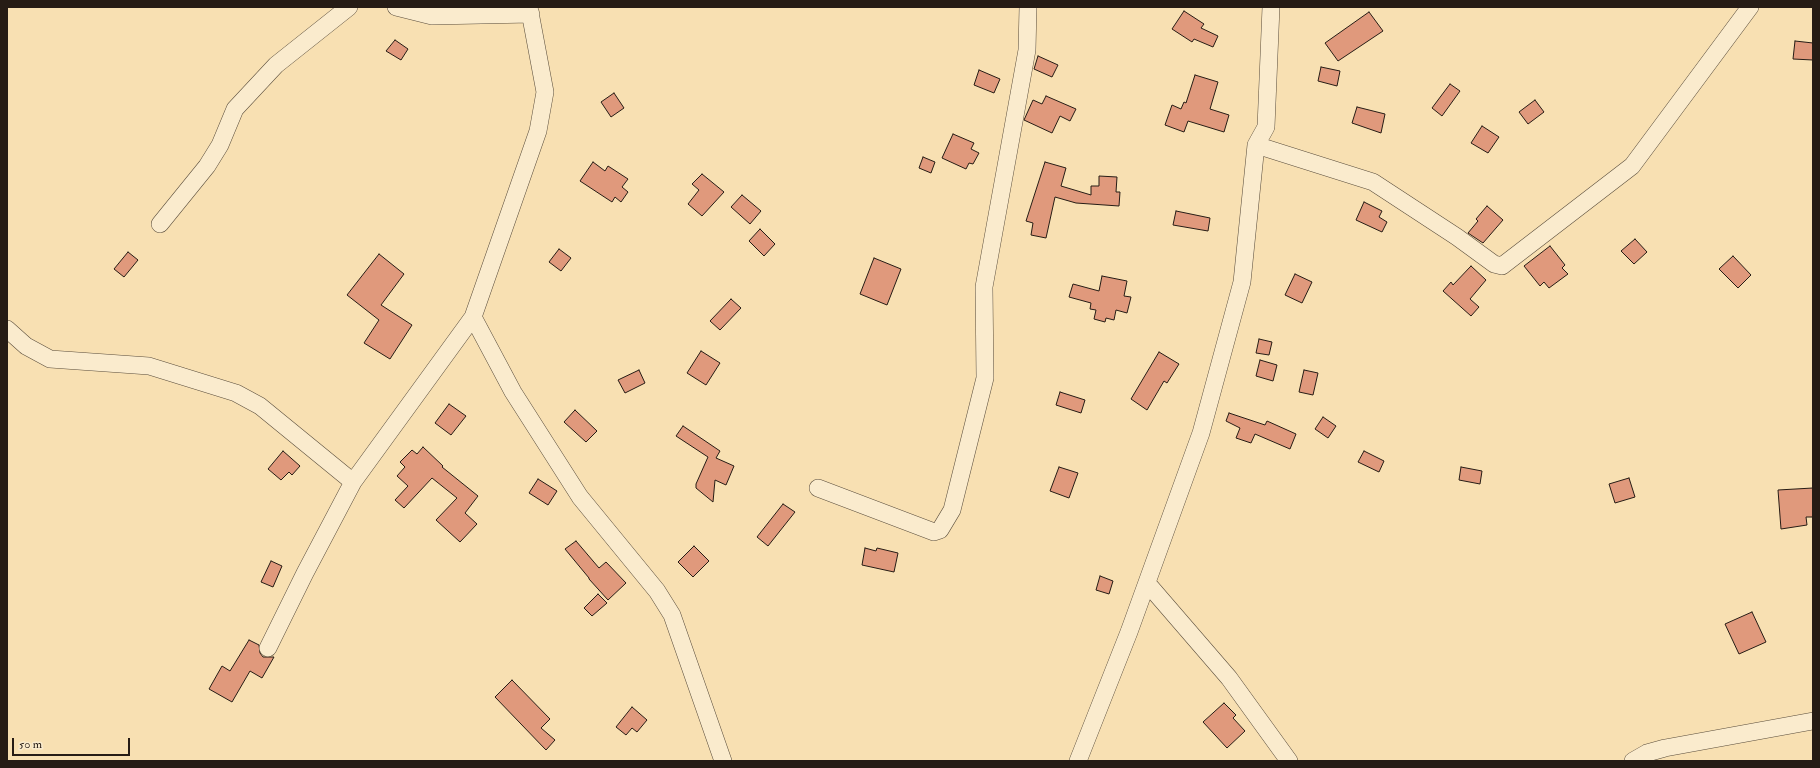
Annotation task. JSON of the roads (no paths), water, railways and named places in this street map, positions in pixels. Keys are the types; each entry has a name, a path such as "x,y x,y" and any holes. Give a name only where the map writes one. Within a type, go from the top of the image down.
{"street":[{"path":"160,224 207,166 220,145 235,109 276,65 349,7"},
{"path":"268,648 304,573 353,482 473,317 538,131 545,92 530,11 432,16 396,7"},
{"path":"818,488 934,532 940,530 952,510 985,378 984,286 1027,50 1028,7"},
{"path":"1078,761 1147,583 1201,433 1242,282 1256,145 1266,127 1270,7"},
{"path":"1256,145 1373,182 1457,237 1494,264 1502,266 1632,166 1750,7"},
{"path":"473,317 513,392 580,496 657,591 672,615 723,761"},
{"path":"7,329 26,346 50,359 149,366 236,393 260,406 353,482"},
{"path":"1147,583 1229,678 1290,761"},
{"path":"1633,761 1647,753 1665,748 1813,721"}]}
